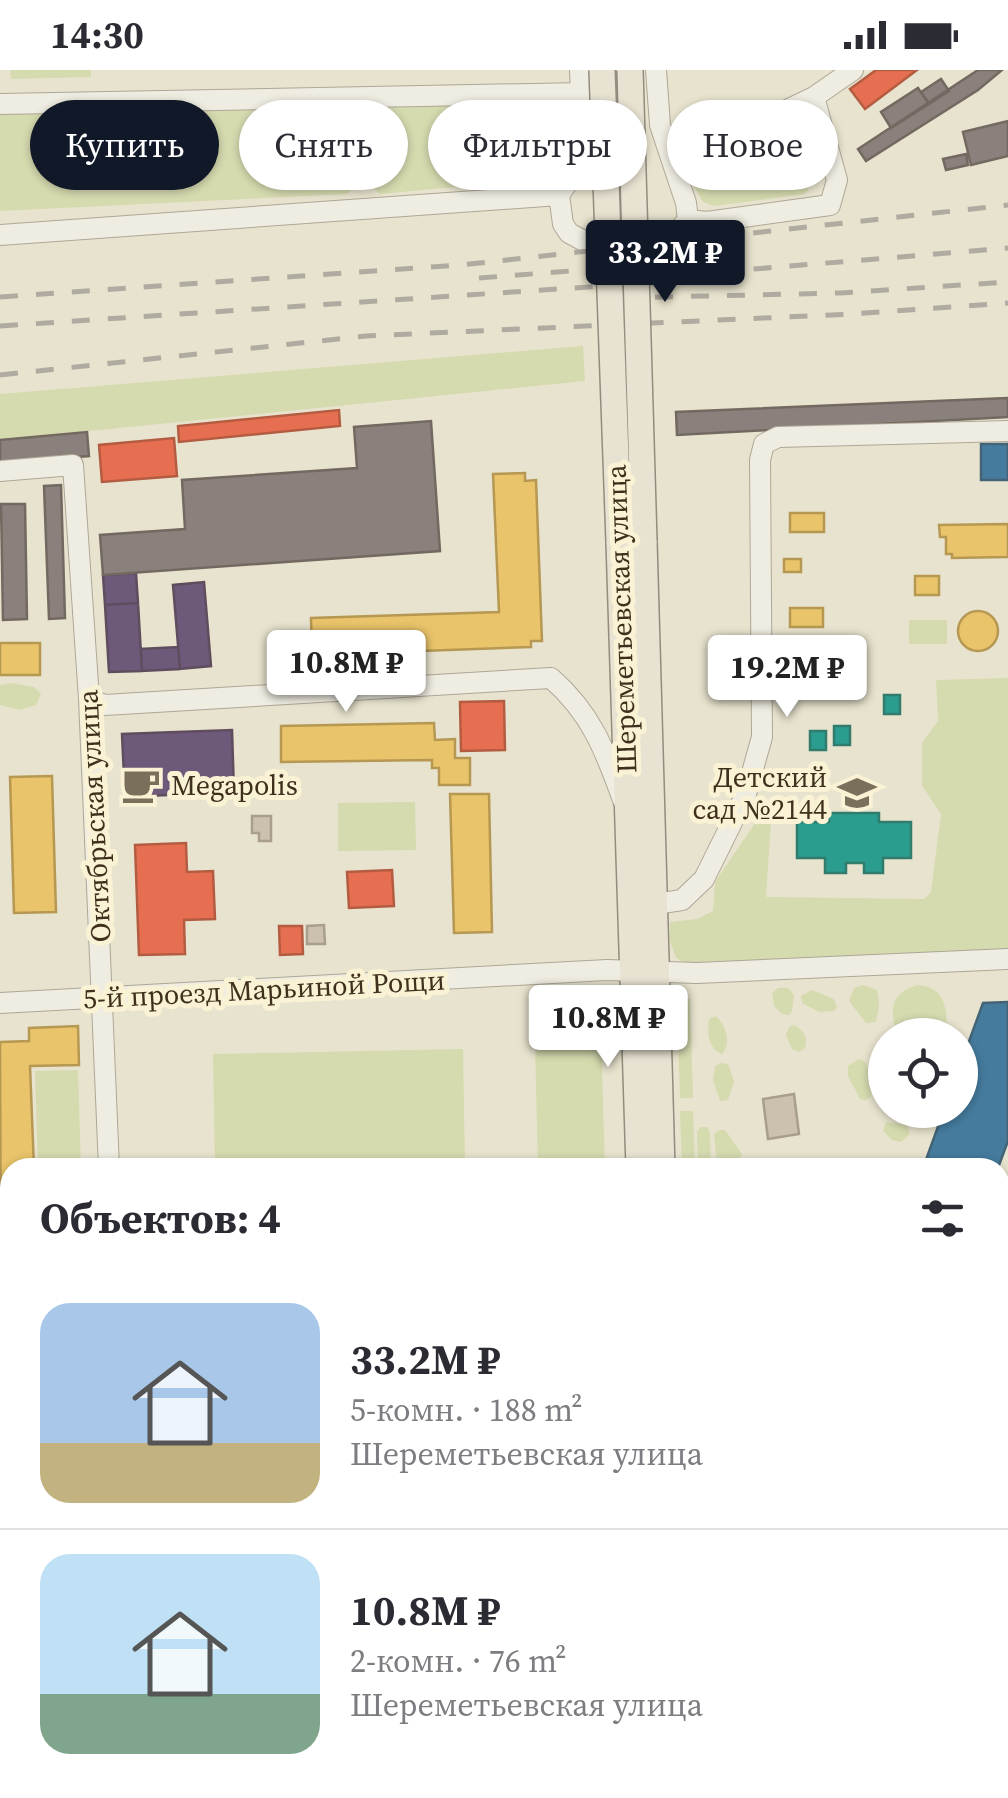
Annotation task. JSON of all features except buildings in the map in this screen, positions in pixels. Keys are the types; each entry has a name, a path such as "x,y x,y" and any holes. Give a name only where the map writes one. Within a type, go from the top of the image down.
{"main road":[{"name":"Шереметьевская улица","path":"602,70 655,904 644,971 639,1158"},
{"name":"Шереметьевская улица","path":"630,70 632,541 626,808 661,1158"}],"street":[{"path":"580,70 583,139 572,176 559,195 562,224 584,241 662,236 676,233 688,220"},
{"path":"656,70 658,109 667,144"},
{"path":"806,100 853,70"},
{"path":"0,104 581,93"},
{"path":"688,220 707,222 830,205 837,180 814,96"},
{"path":"680,190 688,220"},
{"path":"0,235 559,195"},
{"path":"655,904 682,900 704,878 746,794 762,736 760,460 764,444 778,437 1008,431"},
{"name":"Октябрьская улица","path":"0,472 73,465 89,699 109,1158"},
{"path":"89,699 106,705 551,678 576,700 604,744 626,808"},
{"name":"5-й проезд Марьиной Рощи","path":"0,1003 644,971 697,973 1008,960"}],"green space":[{"path":"10,70 91,70 91,77 11,79"},
{"path":"408,103 428,103 428,190 380,194 375,190 408,190"},
{"path":"219,107 239,107 239,190 351,190 347,194 0,211 0,112 30,111 30,190 219,190"},
{"path":"696,190 809,190 804,194 715,206 703,202"},
{"path":"583,346 585,381 0,440 0,394"},
{"path":"909,620 947,620 947,644 909,644"},
{"path":"1008,678 1008,951 697,964 676,958 670,941 670,922 697,919 713,911 715,882 766,807 767,822 772,806 766,897 924,899 931,892 941,814 922,786 922,743 938,721 936,680"},
{"path":"0,685 34,687 41,694 36,705 20,710 0,705"},
{"path":"415,802 416,850 338,851 338,803"},
{"path":"863,985 877,990 877,1018 868,1018 866,1023 849,1001 854,988"},
{"path":"917,985 934,990 943,1001 946,1018 893,1018 897,998"},
{"path":"788,988 794,995 789,1015 774,1006 772,993"},
{"path":"812,990 834,999 837,1008 819,1012 802,1003 801,996"},
{"path":"677,999 690,999 693,1098 680,1098"},
{"path":"600,1006 605,1158 538,1158 534,1007"},
{"path":"716,1016 726,1034 722,1054 711,1044 709,1034 709,1019"},
{"path":"794,1025 805,1037 805,1048 799,1052 792,1049 786,1035"},
{"path":"463,1049 465,1158 215,1158 213,1054"},
{"path":"859,1059 865,1062 866,1100 860,1099 848,1076 848,1066"},
{"path":"728,1064 734,1081 728,1100 720,1101 713,1080 715,1066"},
{"path":"78,1070 81,1158 38,1158 35,1071"},
{"path":"680,1111 693,1111 695,1158 682,1158"},
{"path":"700,1127 707,1127 710,1132 711,1158 698,1158"},
{"path":"908,1128 910,1134 901,1142 883,1131"},
{"path":"725,1130 742,1154 740,1158 716,1158 714,1134"}],"railway":[{"path":"0,297 461,265 1008,205"},
{"path":"0,326 634,284 694,274 1008,248"},
{"path":"479,278 688,262"},
{"path":"619,298 840,293 1008,282"},
{"path":"0,375 366,336 1008,303"}],"place":[{"name":"Megapolis","path":"141,785"},
{"name":"Детский сад №2144","path":"857,793"}]}
